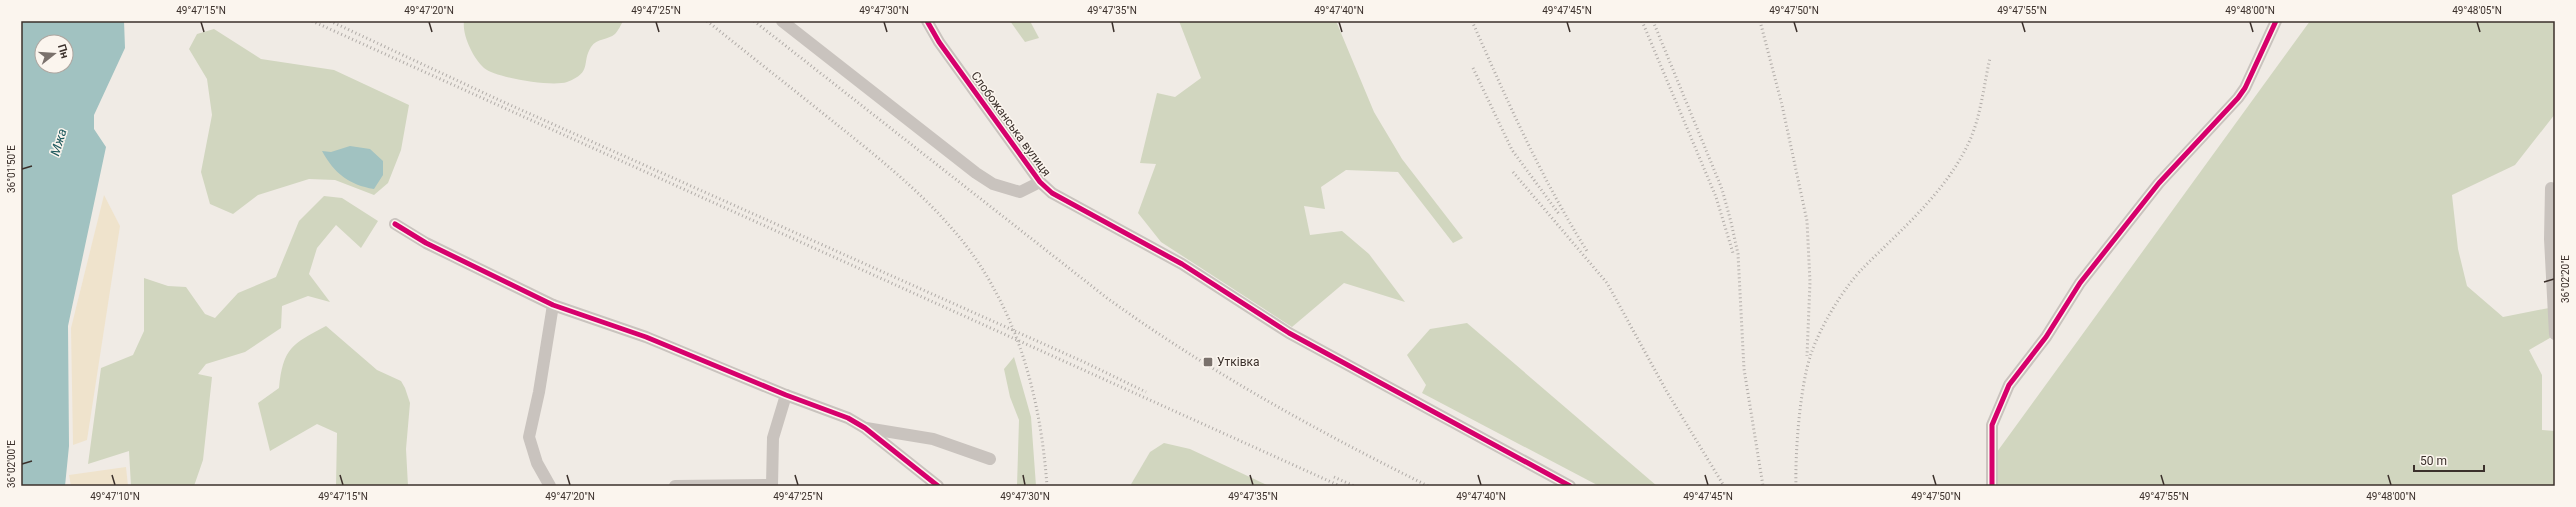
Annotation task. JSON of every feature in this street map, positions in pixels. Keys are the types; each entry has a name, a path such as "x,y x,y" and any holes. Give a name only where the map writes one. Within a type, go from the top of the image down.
{"street":[{"path":"782,21 987,180 1020,192 1040,182"},
{"name":"Слобожанська вулиця","path":"927,21 939,42 1040,182 1052,193 1182,264 1289,333 1570,486"},
{"path":"1992,486 1992,425 2009,385 2046,337 2080,284 2159,183 2238,98 2245,88 2276,21"},
{"path":"2551,188 2555,334"},
{"path":"395,224 426,243 553,305 646,337 786,395 848,418 865,428 938,486"},
{"path":"550,486 537,463 529,436 539,392 553,305"},
{"path":"675,486 773,485 773,438 786,395"},
{"path":"865,428 933,439 990,459"}],"green space":[{"path":"464,21 623,21 615,34 593,44 588,53 585,67 580,75 567,82 549,83 524,81 490,72 484,68 469,46 465,33"},
{"path":"1010,21 1030,21 1039,38 1025,42"},
{"path":"1179,21 1336,21 1374,112 1402,159 1463,238 1453,243 1398,172 1346,170 1321,187 1325,209 1304,206 1310,235 1342,231 1369,254 1405,302 1344,283 1292,327 1161,242 1138,213 1156,164 1140,163 1157,93 1175,97 1201,78"},
{"path":"2310,21 2555,21 2555,114 2515,165 2452,195 2458,249 2467,286 2503,317 2549,308 2555,335 2529,350 2542,375 2542,430 2555,431 2555,486 1988,486 1986,467"},
{"path":"214,29 261,59 334,70 409,105 401,150 388,183 374,195 335,180 309,179 258,195 233,214 210,204 201,172 212,115 207,79 189,49 197,34"},
{"path":"324,196 342,198 378,221 361,248 336,225 317,248 309,274 330,302 308,296 282,306 281,328 245,352 206,364 198,374 212,377 203,460 194,486 131,486 129,451 88,464 101,368 133,355 144,331 144,278 168,286 186,287 205,314 215,318 238,293 276,277 299,221"},
{"path":"1467,323 1657,486 1599,486 1422,393 1426,385 1407,355 1430,329"},
{"path":"326,326 377,370 401,381 405,388 410,403 406,449 408,486 336,486 337,433 317,424 270,451 258,403 279,388 283,364 291,349 297,343"},
{"path":"1014,357 1031,417 1036,486 1017,486 1019,420 1010,397 1004,369"},
{"path":"1164,443 1190,449 1269,486 1130,486 1150,452"}],"sand":[{"path":"104,195 120,226 87,440 73,445 71,328"},
{"path":"126,467 128,486 71,486 69,475"}],"water":[{"name":"Мжа","path":"21,21 124,21 125,48 94,115 94,129 106,147 68,326 69,446 65,486 21,486"},
{"path":"350,146 370,149 383,161 383,175 374,189 357,184 343,177 332,166 322,151 331,152"}],"railway":[{"path":"312,21 1340,486"},
{"path":"330,21 499,100 1084,362 1146,392"},
{"path":"707,21 853,137 898,175 941,216 978,262 1005,310 1024,359 1037,409 1045,460 1047,486"},
{"path":"754,21 1107,298 1145,325 1224,375 1304,422 1428,486"},
{"path":"1472,21 1540,167 1587,251"},
{"path":"1642,21 1716,197 1733,253"},
{"path":"1653,21 1722,189 1731,222 1738,254 1744,369 1763,486"},
{"path":"1760,21 1782,105 1807,221 1810,282 1807,356"},
{"path":"1796,486 1797,438 1801,401 1807,367 1815,343 1833,308 1856,275 1909,223 1937,192 1949,176 1970,140 1974,130 1990,58"},
{"path":"1473,68 1512,150 1559,214"},
{"path":"1513,172 1607,283 1667,392 1724,486"},
{"path":"1334,477 1354,486"}],"cycle path":[{"path":"927,21 939,42 1040,182 1052,193 1182,264 1289,333 1570,486"},
{"path":"1992,486 1992,425 2009,385 2046,337 2080,283 2159,183 2238,98 2245,88 2276,21"},
{"path":"395,224 426,243 553,305 646,337 786,395 848,418 865,428 938,486"}],"place":[{"name":"Уткiвка","path":"1208,362"}]}
